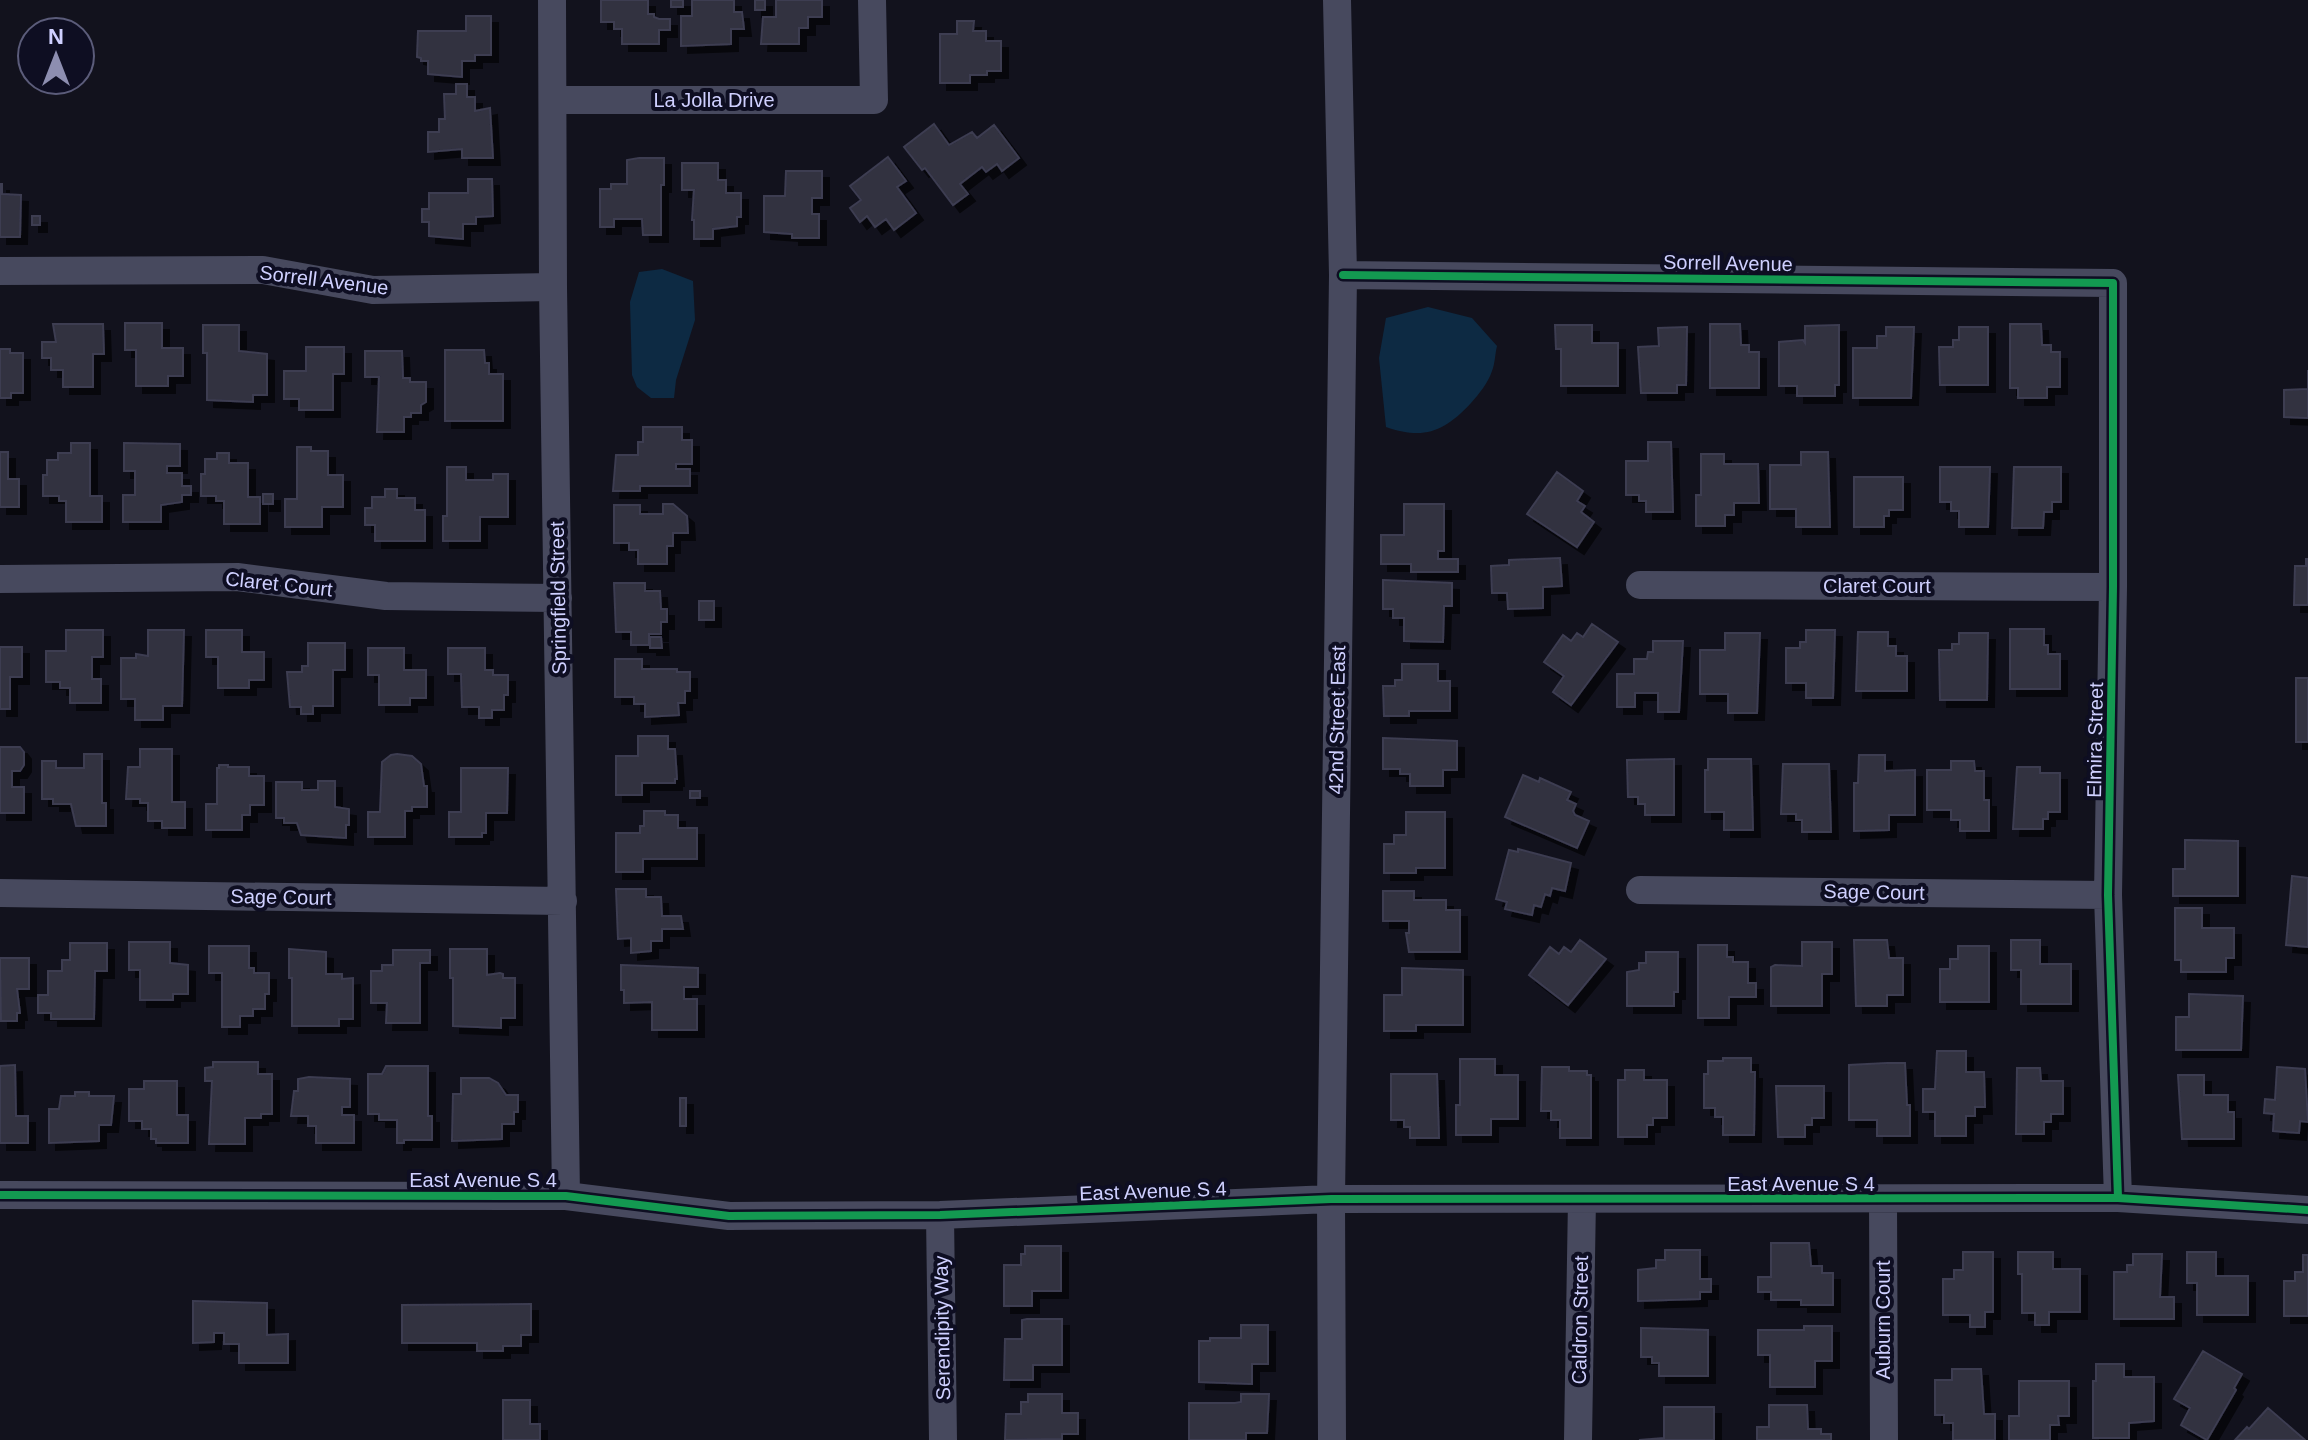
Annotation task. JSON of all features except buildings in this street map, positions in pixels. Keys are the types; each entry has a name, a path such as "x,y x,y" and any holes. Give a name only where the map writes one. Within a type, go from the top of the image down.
{"street":[{"name":"Springfield Street","path":"552,0 566,1196"},
{"name":"La Jolla Drive","path":"553,100 874,100 872,0"},
{"name":"42nd Street East","path":"1332,1440 1331,1199 1343,275 1337,0"},
{"name":"Sorrell Avenue","path":"0,271 263,270 373,290 553,287"},
{"name":"Sorrell Avenue","path":"1343,275 2113,283"},
{"name":"Elmira Street","path":"2113,283 2113,587 2108,895 2118,1198"},
{"name":"Claret Court","path":"0,579 237,577 386,596 558,598"},
{"name":"Claret Court","path":"1640,585 2113,587"},
{"name":"Sage Court","path":"1640,890 2108,895"},
{"name":"Sage Court","path":"0,893 563,901"},
{"name":"East Avenue S 4","path":"0,1195 566,1196 729,1216 940,1215 1331,1199 2118,1198 2308,1210"},
{"name":"Caldron Street","path":"1578,1440 1582,1199"},
{"name":"Auburn Court","path":"1883,1200 1884,1440"},
{"name":"Serendipity Way","path":"940,1215 943,1440"}],"water":[{"path":"662,269 693,281 695,320 676,380 674,398 651,398 637,387 632,375 630,302 639,272"},
{"path":"1428,307 1472,318 1497,346 1493,368 1474,400 1452,421 1433,431 1399,431 1386,427 1379,358 1386,318"}],"cycle path":[{"path":"1343,275 2113,283 2113,587 2108,895 2118,1198"},
{"path":"0,1195 566,1196 729,1216 940,1215 1331,1199 2118,1198 2308,1210"}]}
